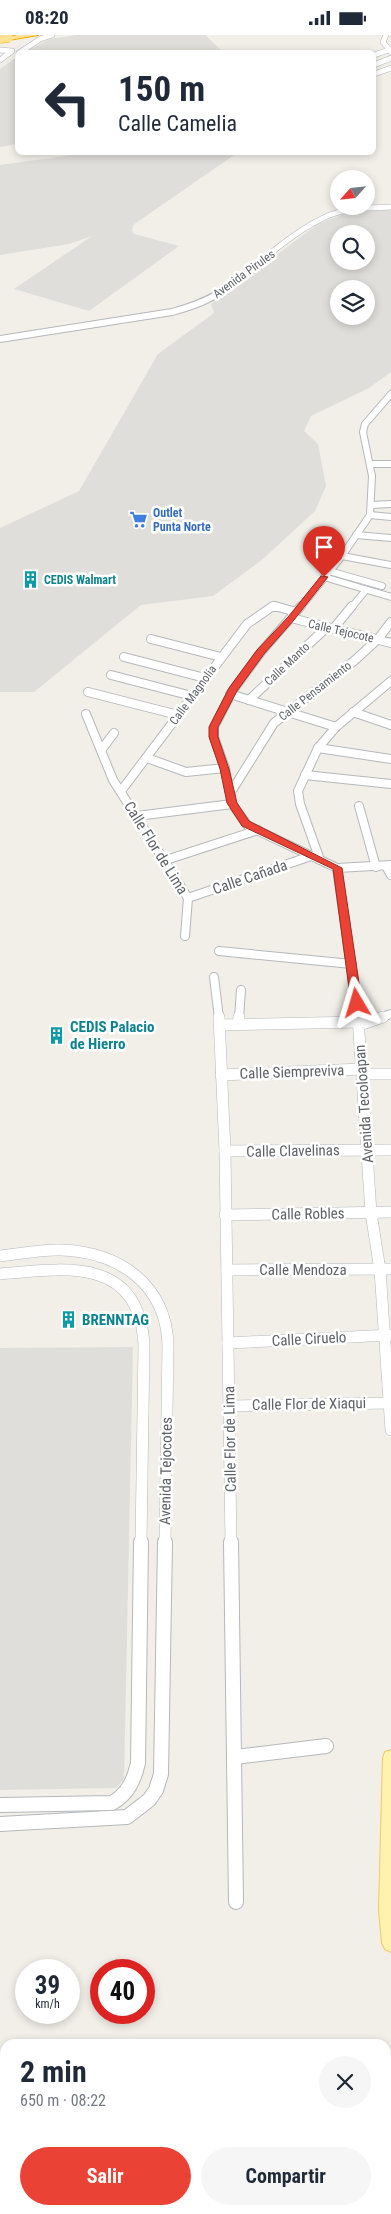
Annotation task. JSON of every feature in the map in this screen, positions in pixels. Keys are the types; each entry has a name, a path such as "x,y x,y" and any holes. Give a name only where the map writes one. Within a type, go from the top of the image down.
{"highway":[{"path":"0,40 7,37 35,35"}],"main road":[{"path":"391,1758 388,1910 391,1943"}],"street":[{"path":"23,50 40,39 52,35"},
{"path":"376,53 389,50 383,42 386,35"},
{"path":"0,50 12,51 0,61"},
{"path":"0,65 15,55"},
{"path":"376,63 391,57"},
{"path":"376,72 391,67"},
{"name":"Avenida Pirules","path":"0,339 172,312 195,306 217,295 320,220 359,208 391,207"},
{"path":"391,394 365,424 363,432 370,464 370,515 342,556 294,615 260,652 230,695 214,727 214,737 225,769 232,803 245,823 311,857 337,868 389,866 391,875"},
{"path":"370,464 391,464"},
{"path":"371,505 391,504"},
{"path":"370,515 391,517"},
{"path":"356,535 391,538"},
{"path":"342,556 391,565"},
{"path":"326,574 382,586"},
{"path":"326,574 366,590 391,597"},
{"name":"Calle Manto","path":"249,700 330,629 366,590"},
{"name":"Calle Tejocote","path":"274,606 330,629 391,643"},
{"name":"Calle Magnolia","path":"120,791 147,758 220,657 247,624 274,606"},
{"name":"Calle Pensamiento","path":"231,792 274,723 354,661 378,639 391,623"},
{"path":"150,639 220,657"},
{"path":"124,657 205,678"},
{"path":"110,675 192,696"},
{"path":"320,860 300,804 298,791 318,748 336,727 391,681"},
{"path":"88,692 178,715"},
{"path":"230,695 336,727"},
{"path":"353,712 391,725"},
{"name":"Calle Flor de Lima","path":"86,714 102,749 113,780 166,860 188,898 185,936"},
{"path":"102,749 114,733"},
{"path":"318,748 391,759"},
{"path":"147,758 186,772 225,769"},
{"path":"305,775 391,784"},
{"path":"137,817 232,803"},
{"path":"358,806 376,867"},
{"path":"166,860 258,830"},
{"name":"Calle Cañada","path":"188,898 311,857"},
{"name":"Avenida Tecoloapan","path":"337,868 359,1023 368,1150 370,1213 385,1269 388,1335 388,1403 391,1430"},
{"path":"219,951 352,964"},
{"name":"Calle Flor de Lima","path":"214,977 220,1025 225,1151 236,1902"},
{"path":"238,1024 241,990"},
{"path":"220,1025 359,1023 391,1014"},
{"name":"Calle Siempreviva","path":"221,1075 362,1069 370,1074 391,1074"},
{"name":"Calle Clavelinas","path":"225,1151 391,1150"},
{"name":"Calle Robles","path":"225,1215 391,1212"},
{"name":"Avenida Tejocotes","path":"0,1256 60,1250 100,1256 128,1268 148,1287 166,1324 168,1382 160,1774 156,1790 138,1810 116,1819 0,1824"},
{"name":"Avenida Tejocotes","path":"0,1274 86,1269 104,1275 129,1293 136,1304 142,1324 143,1383 138,1763 134,1778 121,1798 112,1803 0,1805"},
{"name":"Calle Mendoza","path":"227,1270 385,1269"},
{"name":"Calle Ciruelo","path":"228,1343 388,1335"},
{"name":"Calle Flor de Xiaqui","path":"230,1406 388,1403"},
{"path":"235,1757 326,1746"}],"shaded area":[{"path":"78,35 205,35 221,50 29,50 49,39"},
{"path":"15,58 15,144 0,147 0,69"},
{"path":"72,155 234,155 133,225 132,231 134,234 179,246 89,311 14,289 92,236 69,244 0,255 0,165"},
{"path":"391,209 391,372 369,388 311,416 304,431 318,444 326,486 315,511 263,559 213,596 141,605 34,692 0,692 0,528 79,491 158,354 214,313 211,304 318,224 341,215 375,215 375,210"},
{"path":"133,1347 124,1779 116,1788 0,1790 0,1348"}],"place":[{"name":"Outlet Punta Norte","path":"139,520"},
{"name":"CEDIS Walmart","path":"30,580"},
{"name":"CEDIS Palacio de Hierro","path":"56,1036"},
{"name":"BRENNTAG","path":"68,1320"}],"route":[{"path":"324,577 291,619 260,652 233,690 214,727 214,737 225,769 232,803 245,823 311,857 337,868 357,1003"}]}
